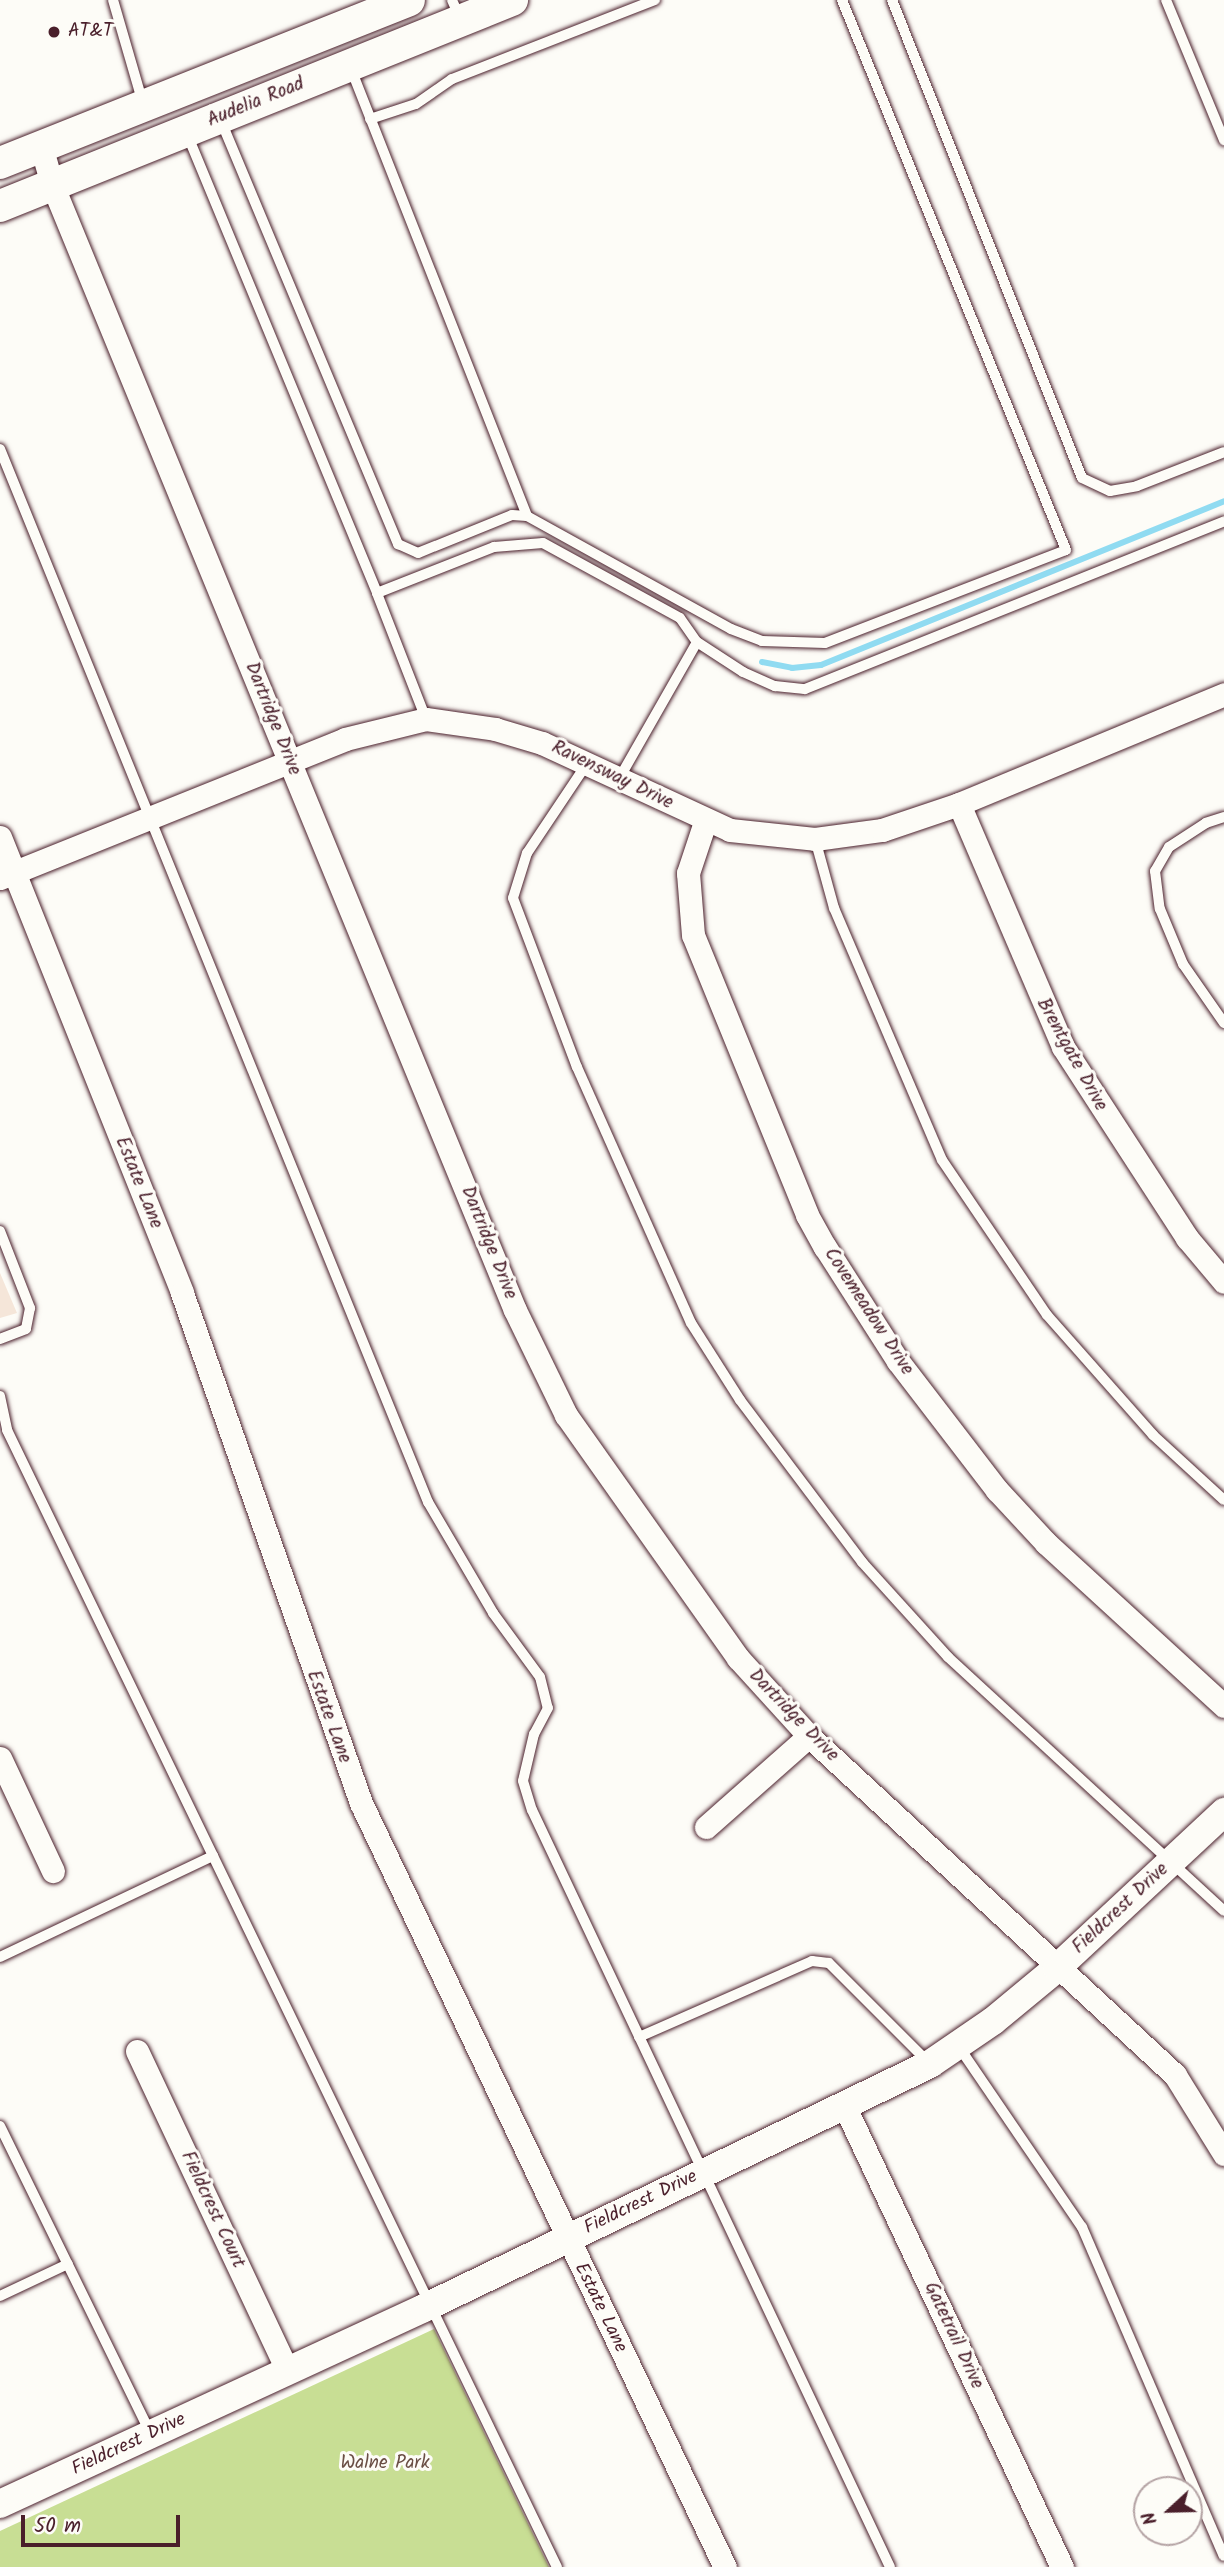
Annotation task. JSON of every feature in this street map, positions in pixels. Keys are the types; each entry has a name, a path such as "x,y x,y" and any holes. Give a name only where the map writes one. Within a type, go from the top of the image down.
{"main road":[{"name":"Audelia Road","path":"0,163 409,0"},
{"name":"Audelia Road","path":"0,205 349,65 456,10 512,0"}],"street":[{"name":"Dartridge Drive","path":"41,146 51,184 515,1310 566,1415 738,1658 809,1737 1175,2075 1224,2154"},
{"name":"Ravensway Drive","path":"7,875 358,735 426,719 495,729 589,761 705,822 778,838 815,839 882,830 959,804 1224,694"},
{"name":"Brentgate Drive","path":"959,804 1063,1047 1187,1238 1224,1282"},
{"name":"Covemeadow Drive","path":"705,822 688,873 693,935 807,1215 825,1247 898,1361 997,1490 1046,1543 1224,1706"},
{"name":"Estate Lane","path":"0,838 7,875 182,1293 361,1803 725,2567"},
{"path":"706,1827 809,1737"},
{"path":"0,1758 52,1871"},
{"name":"Fieldcrest Drive","path":"0,2504 430,2304 930,2064 959,2047 1057,1968 1224,1812"},
{"name":"Fieldcrest Court","path":"137,2051 287,2370"},
{"name":"Gatetrail Drive","path":"844,2105 1062,2567"}],"lane":[{"path":"113,0 144,105"},
{"path":"370,119 416,104 452,79 655,0"},
{"path":"219,117 398,544 418,553 512,515 527,516 731,629 762,641 825,643 1066,550 842,0"},
{"path":"892,0 1082,478 1110,491 1137,486 1224,452"},
{"path":"1166,0 1224,140"},
{"path":"349,65 527,516"},
{"path":"186,131 377,593 426,719"},
{"path":"0,449 428,1502 493,1613 540,1677 548,1708 534,1734 523,1782 531,1810 890,2567"},
{"path":"377,593 494,547 543,544 680,618 697,642 743,672 775,686 805,689 1224,521"},
{"path":"620,777 697,642"},
{"path":"589,761 527,853 513,898 577,1067 691,1323 740,1400 862,1562 948,1657 1224,1911"},
{"path":"1224,817 1206,823 1169,847 1154,870 1160,909 1183,964 1224,1023"},
{"path":"815,839 834,908 942,1160 1047,1315 1153,1435 1224,1500"},
{"path":"0,1231 30,1308 26,1329 0,1339"},
{"path":"0,1396 7,1430 557,2567"},
{"path":"0,1957 213,1856"},
{"path":"639,2037 812,1961 829,1963 930,2064"},
{"path":"959,2047 1040,2159 1082,2227 1224,2556"},
{"path":"0,2126 152,2434"},
{"path":"0,2295 68,2264"}],"shaded area":[{"path":"0,1273 17,1313 0,1318"}],"green space":[{"name":"Walne Park","path":"434,2329 549,2567 0,2567 0,2531"}],"waterway":[{"path":"762,662 792,668 821,665 1224,501"}],"place":[{"name":"AT&T","path":"54,32"}]}
